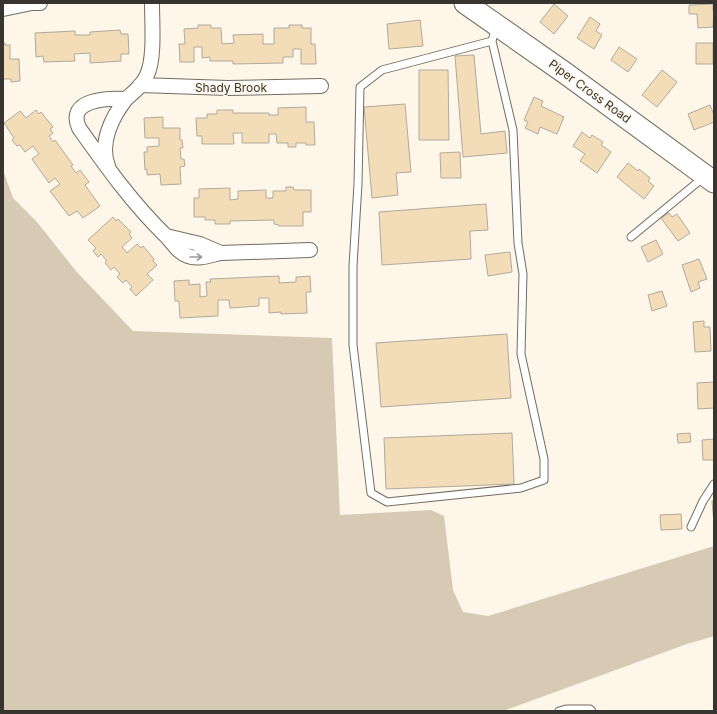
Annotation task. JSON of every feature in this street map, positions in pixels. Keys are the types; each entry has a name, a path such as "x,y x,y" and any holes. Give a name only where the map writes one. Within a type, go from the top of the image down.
{"main road":[{"name":"Piper Cross Road","path":"465,3 494,33 565,73 710,179"}],"street":[{"path":"3,9 32,3 40,3"},
{"path":"112,175 107,162 105,147 107,135 114,118 126,99 147,76 150,66 152,3"},
{"name":"Shady Brook","path":"140,85 228,88 321,86"},
{"path":"126,99 105,99 83,106 78,111 76,120 79,128 112,175 155,226 177,249 189,257 203,257 221,253 310,250"}],"lane":[{"path":"494,33 513,130 518,243 523,274 521,354 544,459 544,480 521,488 387,502 371,493 353,345 353,266 358,184 360,87 382,70 494,33"},
{"path":"631,237 710,179"},
{"path":"691,527 702,501 714,484"},
{"path":"559,711 566,709 590,709 592,711"}],"shaded area":[{"path":"3,170 13,198 37,222 76,271 133,331 332,338 340,515 431,510 444,516 453,590 463,612 488,616 714,546 714,636 687,644 503,711 3,711"}],"building":[{"path":"554,4 568,16 554,34 540,22"},
{"path":"713,4 713,27 698,28 697,14 689,14 689,5"},
{"path":"590,17 600,24 596,31 602,35 594,49 577,38"},
{"path":"420,20 423,46 389,49 387,24"},
{"path":"198,25 211,25 211,28 221,28 222,44 234,43 233,35 263,34 263,44 274,44 274,28 289,28 289,25 302,25 302,28 311,28 311,44 315,44 316,64 301,64 301,49 293,49 293,57 283,57 283,63 233,64 233,61 210,61 210,57 202,58 202,47 194,47 194,62 180,62 179,44 185,44 184,29 198,28"},
{"path":"120,30 121,34 128,34 129,54 121,54 121,61 90,63 90,53 74,54 75,61 44,62 43,56 36,57 35,33 75,31 75,35 90,35 90,32"},
{"path":"3,43 5,43 5,45 10,45 10,59 19,59 20,81 11,82 11,79 3,79"},
{"path":"696,43 713,43 713,64 696,64"},
{"path":"619,47 637,59 628,72 611,60"},
{"path":"474,55 481,134 505,131 507,153 463,157 455,56"},
{"path":"419,70 448,70 449,140 419,140"},
{"path":"662,70 677,82 657,107 642,95"},
{"path":"534,97 543,101 541,106 564,117 557,134 540,127 538,134 525,128 528,122 524,120"},
{"path":"405,104 411,172 396,173 398,195 372,198 364,107"},
{"path":"710,105 714,115 714,122 694,130 688,114"},
{"path":"306,107 306,122 314,122 315,145 296,143 296,147 288,147 288,143 277,143 276,134 269,134 269,143 242,143 242,133 233,133 234,144 202,144 202,136 197,136 196,118 207,118 207,114 217,114 217,110 233,110 233,113 269,113 269,115 278,115 278,108"},
{"path":"36,110 39,114 41,112 53,127 50,129 53,133 49,136 53,142 55,140 73,165 71,166 76,173 80,170 89,182 85,185 100,206 83,218 77,211 69,216 50,191 60,184 55,178 49,183 32,159 39,154 33,146 25,152 20,145 17,146 12,140 14,138 4,123 20,111 26,118"},
{"path":"163,117 163,128 180,128 180,140 182,140 183,148 180,148 181,159 184,159 185,166 180,167 181,184 161,185 160,174 147,175 147,169 145,170 144,152 147,152 147,147 159,146 159,138 145,138 144,118"},
{"path":"582,132 590,138 592,135 603,142 601,145 611,152 597,173 580,161 585,154 573,146"},
{"path":"460,152 461,178 441,178 440,153"},
{"path":"628,163 638,171 639,169 650,178 648,181 654,186 644,199 617,177"},
{"path":"286,187 293,187 294,190 311,190 311,212 303,212 303,226 279,226 274,224 274,220 230,221 230,224 215,224 215,220 205,220 205,217 194,217 194,198 199,198 199,189 230,188 230,200 238,199 238,191 266,190 266,198 273,198 273,191 286,191"},
{"path":"486,204 488,230 470,231 471,259 382,265 379,212"},
{"path":"669,213 672,217 677,214 690,233 678,241 661,218"},
{"path":"113,217 116,221 118,219 131,232 129,234 132,238 122,247 127,253 137,244 141,248 143,246 157,265 147,274 153,280 136,296 130,289 132,287 126,280 123,283 117,277 120,274 114,267 111,270 105,263 107,261 101,254 98,257 93,251 96,248 88,240"},
{"path":"656,240 663,254 648,262 641,247"},
{"path":"510,252 512,272 488,276 485,255"},
{"path":"699,259 707,279 698,282 700,288 691,292 682,265"},
{"path":"279,276 279,283 296,282 296,277 310,276 311,292 306,292 307,313 269,313 269,298 259,298 259,306 230,308 229,300 218,300 218,316 180,318 179,301 175,301 174,281 189,280 189,285 200,284 200,297 207,296 206,282 211,282 210,279"},
{"path":"662,291 667,306 652,311 648,295"},
{"path":"704,321 704,327 710,327 711,351 695,352 693,322"},
{"path":"507,334 511,398 381,407 376,343"},
{"path":"714,382 714,408 698,409 697,383"},
{"path":"512,433 514,484 386,489 384,438"},
{"path":"690,433 691,442 678,443 677,434"},
{"path":"714,439 714,460 703,460 702,440"},
{"path":"712,501 714,501 714,524"},
{"path":"681,514 682,529 661,530 660,515"}]}
